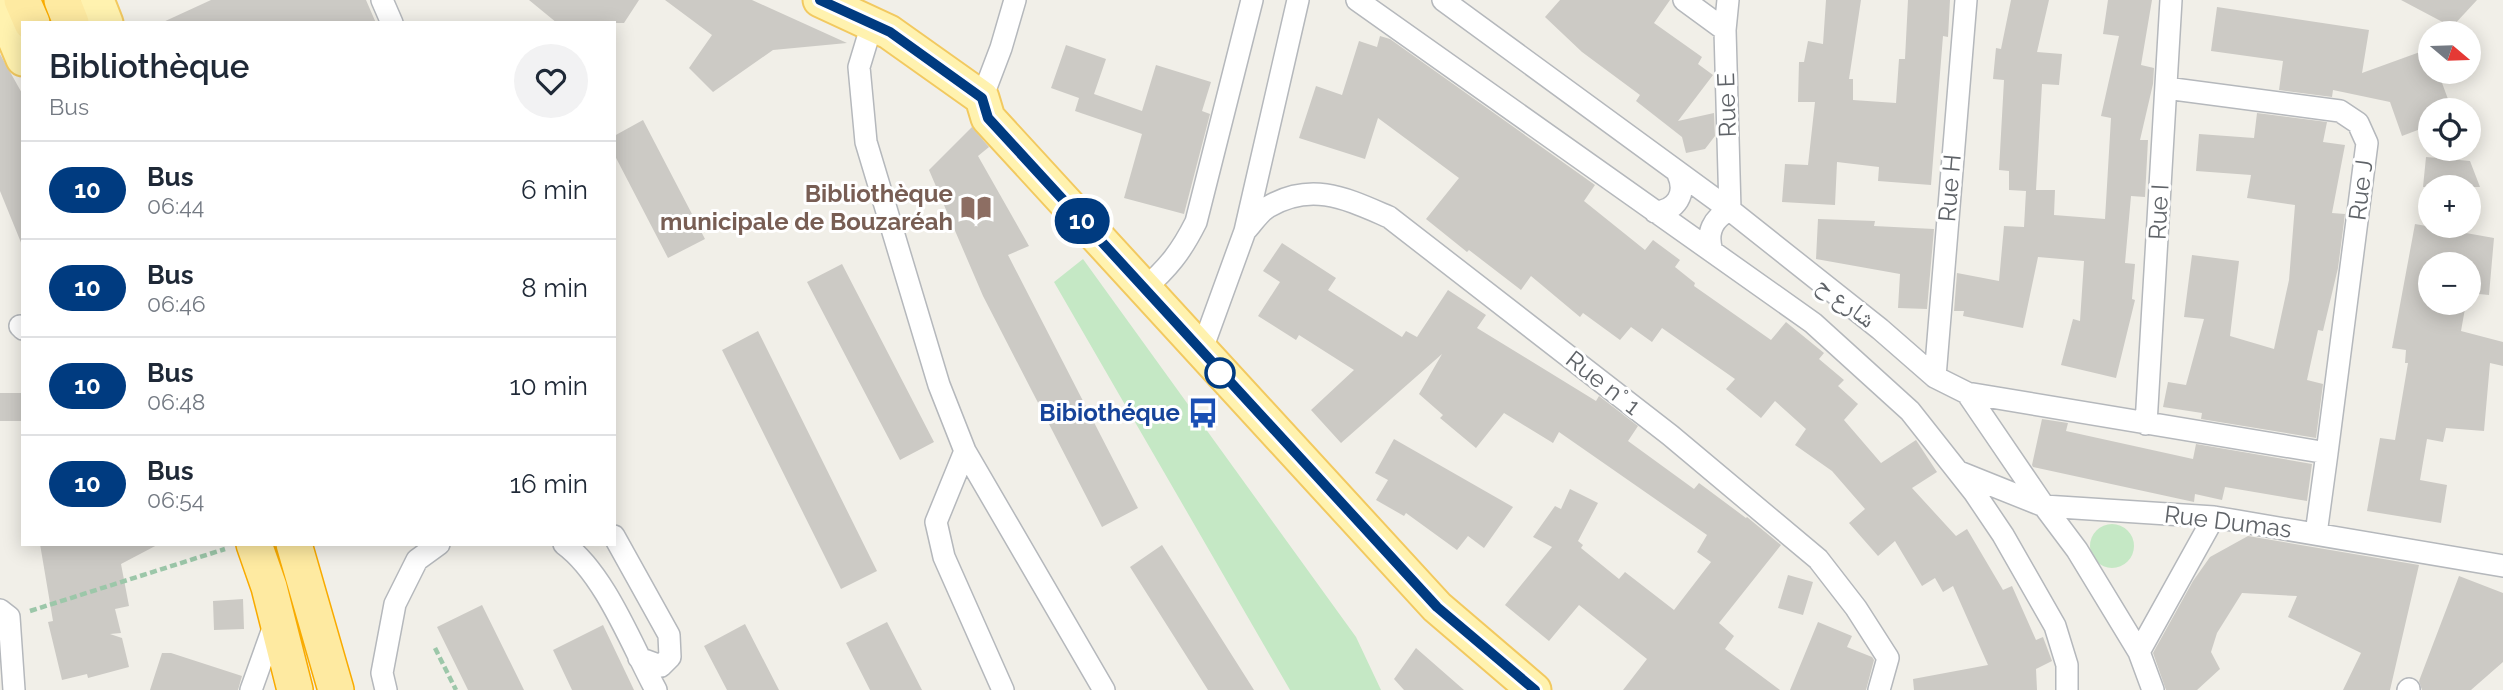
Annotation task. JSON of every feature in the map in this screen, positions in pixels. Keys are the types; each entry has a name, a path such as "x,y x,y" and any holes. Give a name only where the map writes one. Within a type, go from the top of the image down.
{"highway":[{"path":"22,0 31,21"},
{"path":"62,0 70,21"},
{"path":"250,546 277,618 295,690"},
{"path":"295,546 336,690"}],"main road":[{"path":"97,0 105,21"},
{"path":"820,0 890,32 982,98 988,118 1437,607 1535,690"},
{"path":"0,5 21,54"}],"street":[{"path":"382,0 391,21"},
{"path":"982,98 1015,0"},
{"path":"1144,289 1176,258 1196,222 1252,0"},
{"path":"1201,352 1245,231 1298,0"},
{"path":"1357,0 1813,323 1910,411 2003,535 2055,626 2067,665 2067,690"},
{"name":"شارع ح","path":"1443,0 1730,210 1881,329 1935,377 1967,393 2077,550 2139,652 2153,690"},
{"path":"1684,0 1725,30"},
{"name":"Rue E","path":"1728,0 1725,30 1730,210"},
{"name":"Rue H","path":"1935,377 1966,0"},
{"name":"Rue I","path":"2146,424 2171,0"},
{"path":"872,24 859,67 866,142 939,385 965,451 1104,690"},
{"name":"Rue J","path":"2166,88 2340,111 2358,123 2367,143 2316,534"},
{"path":"1654,212 1670,209 1676,204 1682,189 1678,174"},
{"name":"Rue n° 1","path":"1245,231 1266,208 1292,197 1317,193 1342,197 1389,218 1671,435 1818,559 1856,608 1888,658 1879,690"},
{"path":"1712,251 1709,237 1713,223 1730,210"},
{"path":"1967,393 2327,453"},
{"path":"965,451 936,522 944,557 1003,690"},
{"name":"Rue Dumas","path":"1957,472 2044,506 2214,517 2503,566"},
{"path":"2139,652 2214,517"},
{"path":"616,540 670,635 670,657 661,666 639,658"},
{"path":"386,690 382,673 395,604 417,559 436,546"},
{"path":"566,546 586,566 614,608 656,690"},
{"path":"5,613 14,690"},
{"path":"251,690 277,618"}],"path":[{"path":"5,613 250,546"},
{"path":"435,648 456,690"}],"green space":[{"path":"1083,259 1356,637 1381,690 1290,690 1054,282"},
{"path":"2112,524 2121,525 2128,530 2133,537 2133,555 2128,562 2121,567 2112,568 2103,567 2096,562 2091,555 2090,546 2091,537 2096,530 2103,525"}],"building":[{"path":"211,0 366,0 375,21 165,21"},
{"path":"529,0 639,0 624,23 555,21"},
{"path":"665,0 752,0 847,43 773,50 713,92 689,68 712,35"},
{"path":"1560,0 1670,0 1654,23 1702,57 1698,64 1713,75 1678,121 1714,113 1715,136 1705,149 1686,153 1682,137 1636,101 1640,95 1582,52 1545,17"},
{"path":"1826,0 1861,0 1849,79 1853,79 1853,100 1896,103 1899,59 1905,59 1908,0 1950,0 1948,37 1943,36 1931,185 1878,181 1879,167 1837,162 1835,205 1782,202 1785,164 1808,165 1815,102 1798,102 1799,62 1804,62 1808,41 1823,44"},
{"path":"2011,0 2049,0 2037,52 2062,54 2059,85 2042,84 2036,190 2055,190 2054,215 2105,219 2111,118 2101,116 2119,36 2103,34 2108,0 2152,0 2141,65 2154,68 2140,140 2148,140 2145,197 2131,196 2125,263 2135,264 2132,299 2135,300 2116,378 2061,365 2073,319 2080,321 2084,261 2038,257 2023,328 1963,316 1964,311 1954,311 1957,273 1999,281 2004,226 2024,227 2026,191 2009,190 2009,171 1999,170 2004,80 1993,79 1996,48 2001,49"},
{"path":"2401,0 2477,0 2458,21 2441,21"},
{"path":"2217,7 2369,30 2362,73 2418,53 2418,84 2442,84 2448,98 2418,98 2418,130 2402,136 2390,102 2333,90 2332,97 2279,90 2283,61 2211,51"},
{"path":"1380,36 1390,39 1595,185 1584,201 1645,250 1653,240 1680,260 1675,267 1695,283 1694,286 1771,340 1786,322 1824,353 1819,359 1844,380 1838,386 1858,404 1844,420 1881,463 1916,440 1937,472 1912,488 1956,536 1967,529 2003,590 2012,586 2036,640 2043,637 2052,661 2036,669 2037,690 1914,690 1913,679 1988,665 1953,586 1943,592 1935,578 1922,586 1895,541 1878,556 1849,523 1865,509 1832,471 1795,445 1806,429 1775,401 1761,418 1726,389 1735,379 1662,328 1652,342 1631,327 1620,340 1583,313 1580,317 1531,276 1521,290 1469,250 1467,252 1426,219 1459,178 1378,118 1365,159 1299,138 1316,86 1342,95 1359,41 1377,47"},
{"path":"1066,45 1106,59 1094,94 1142,111 1156,65 1211,82 1202,111 1210,114 1184,214 1124,198 1142,134 1075,111 1079,98 1051,88"},
{"path":"0,54 21,91 21,243 0,191"},
{"path":"2257,113 2327,122 2323,142 2345,145 2332,213 2345,214 2338,268 2323,331 2318,330 2307,380 2323,384 2316,438 2201,419 2202,413 2163,407 2168,382 2186,385 2204,319 2184,317 2192,255 2239,261 2230,336 2274,349 2289,280 2295,205 2247,198 2251,175 2196,171 2199,134 2254,138"},
{"path":"643,120 705,239 668,258 616,158 616,135"},
{"path":"972,127 989,147 978,156 1029,246 1008,255 1138,508 1102,527 983,296 929,170"},
{"path":"2426,161 2470,161 2475,175 2424,175"},
{"path":"1818,219 1875,221 1874,226 1934,229 1927,309 1898,308 1900,274 1816,259"},
{"path":"2415,224 2418,225 2418,238 2481,238 2481,236 2494,238 2489,295 2481,294 2481,252 2418,252 2418,315 2464,315 2461,331 2503,342 2503,366 2490,363 2484,431 2446,428 2443,442 2427,439 2420,480 2447,485 2441,523 2367,511 2380,438 2395,440 2408,363 2405,363 2406,350 2392,348"},
{"path":"1282,243 1336,278 1328,290 1402,337 1406,331 1417,337 1448,290 1486,315 1477,328 1596,401 1599,396 1638,426 1628,441 1694,489 1699,483 1781,545 1719,623 1734,636 1725,649 1780,690 1623,690 1647,659 1579,605 1549,641 1505,605 1552,547 1533,537 1555,506 1561,509 1570,489 1598,503 1578,541 1583,545 1581,548 1619,579 1625,572 1674,610 1711,562 1697,552 1707,535 1559,432 1553,443 1504,413 1476,448 1440,418 1443,415 1419,394 1442,354 1341,443 1311,410 1354,370 1299,335 1296,340 1258,316 1280,282 1263,271"},
{"path":"842,264 934,442 900,460 807,282"},
{"path":"758,331 877,571 841,589 722,350"},
{"path":"0,393 21,393 21,421 0,421"},
{"path":"2042,419 2068,423 2066,431 2193,459 2196,444 2312,464 2307,501 2225,487 2222,500 2195,494 2194,502 2033,467"},
{"path":"1394,439 1513,507 1484,548 1468,536 1457,550 1406,513 1404,516 1376,500 1388,480 1375,473"},
{"path":"2248,536 2419,565 2390,690 2343,690 2361,653 2288,617 2297,596 2242,593 2217,633 2211,652 2220,669 2197,690 2166,690 2153,653 2193,581 2210,557"},
{"path":"1162,545 1254,690 1208,690 1130,567"},
{"path":"40,546 155,546 121,564 129,606 115,609 121,633 110,634 122,638 129,667 88,678 87,674 62,680 48,622 53,621"},
{"path":"1788,575 1813,582 1803,615 1778,608"},
{"path":"2459,576 2503,593 2503,662 2471,690 2422,690 2419,681"},
{"path":"243,599 244,629 214,630 213,601"},
{"path":"482,605 524,690 468,690 437,627"},
{"path":"887,622 922,690 870,690 846,643"},
{"path":"1818,622 1852,636 1847,647 1872,657 1874,660 1866,690 1790,690"},
{"path":"745,624 779,690 727,690 704,646"},
{"path":"603,625 634,690 572,690 553,650"},
{"path":"1416,648 1464,690 1404,690 1394,679"},
{"path":"162,653 171,653 242,676 238,690 150,690"}],"bus line":[{"name":"10","path":"820,0 890,32 982,98 988,118 1437,607 1535,690"}],"place":[{"name":"Bibliothèque municipale de Bouzaréah","path":"976,208"},
{"name":"Bibiothéque","path":"1203,413"}]}
